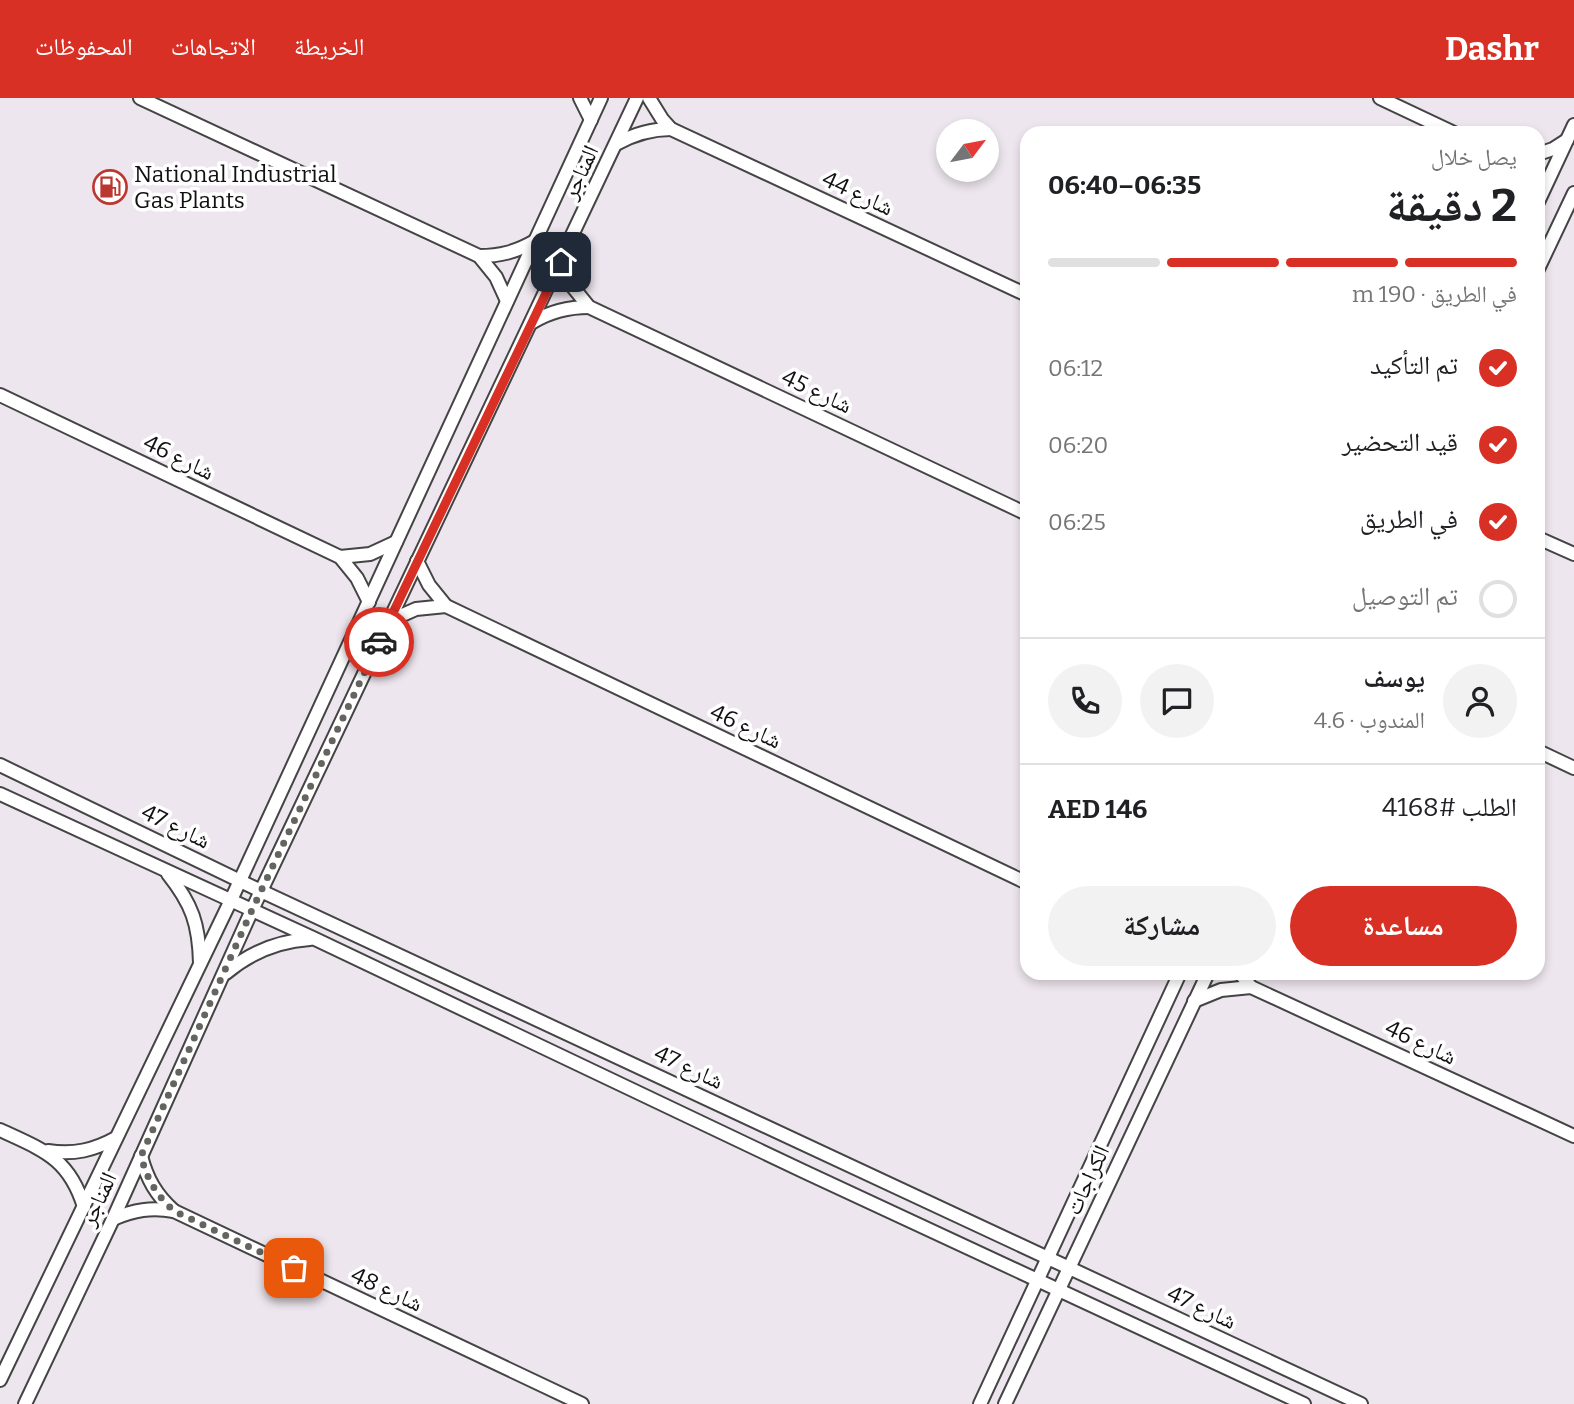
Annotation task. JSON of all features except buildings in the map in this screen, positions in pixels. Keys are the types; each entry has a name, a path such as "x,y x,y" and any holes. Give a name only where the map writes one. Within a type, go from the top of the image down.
{"street":[{"path":"140,98 479,256 496,277 507,301"},
{"path":"580,98 590,120"},
{"name":"المناجر","path":"0,1380 231,900 601,98"},
{"name":"المناجر","path":"25,1404 113,1219 252,910 638,98"},
{"name":"شارع 44","path":"649,98 671,129 1020,292"},
{"path":"1380,98 1439,126"},
{"path":"1545,187 1574,125"},
{"path":"615,145 642,132 671,129"},
{"path":"1545,152 1567,140"},
{"path":"1545,255 1574,193"},
{"path":"1558,228 1574,218"},
{"path":"479,256 508,253 535,240"},
{"name":"شارع 45","path":"561,262 572,286 589,307 1020,511"},
{"path":"533,322 559,309 589,307"},
{"name":"شارع 46","path":"0,395 340,557 357,578 369,602"},
{"path":"1545,540 1574,554"},
{"path":"340,557 370,554 397,542"},
{"name":"شارع 46","path":"417,561 429,585 446,606 1020,880"},
{"path":"389,621 416,609 446,606"},
{"path":"1545,754 1574,768"},
{"name":"شارع 47","path":"0,765 261,891 1361,1404"},
{"name":"شارع 47","path":"0,794 313,938 805,1172 1304,1404"},
{"path":"165,871 181,891 193,914 199,939 200,965"},
{"path":"223,976 255,952 274,944 313,938"},
{"name":"الكراجات","path":"980,1404 1174,980"},
{"name":"الكراجات","path":"1005,1404 1205,980"},
{"name":"شارع 46","path":"1246,980 1251,987 1574,1136"},
{"path":"1194,1002 1222,990 1251,987"},
{"path":"0,1130 45,1151 59,1162 79,1191 84,1207"},
{"path":"45,1151 63,1154 82,1152 100,1147 116,1138"},
{"name":"شارع 48","path":"141,1156 152,1187 174,1211 582,1404"},
{"name":"شارع 48","path":"113,1219 127,1212 143,1209 174,1211"}],"shaded area":[{"path":"0,98 1574,98 1574,1404 0,1404"}],"way so far":[{"path":"294,1268 174,1211 152,1187 141,1156 252,910 379,642"}],"place":[{"name":"National Industrial Gas Plants","path":"110,187"}],"route":[{"path":"379,642 561,262"}]}
